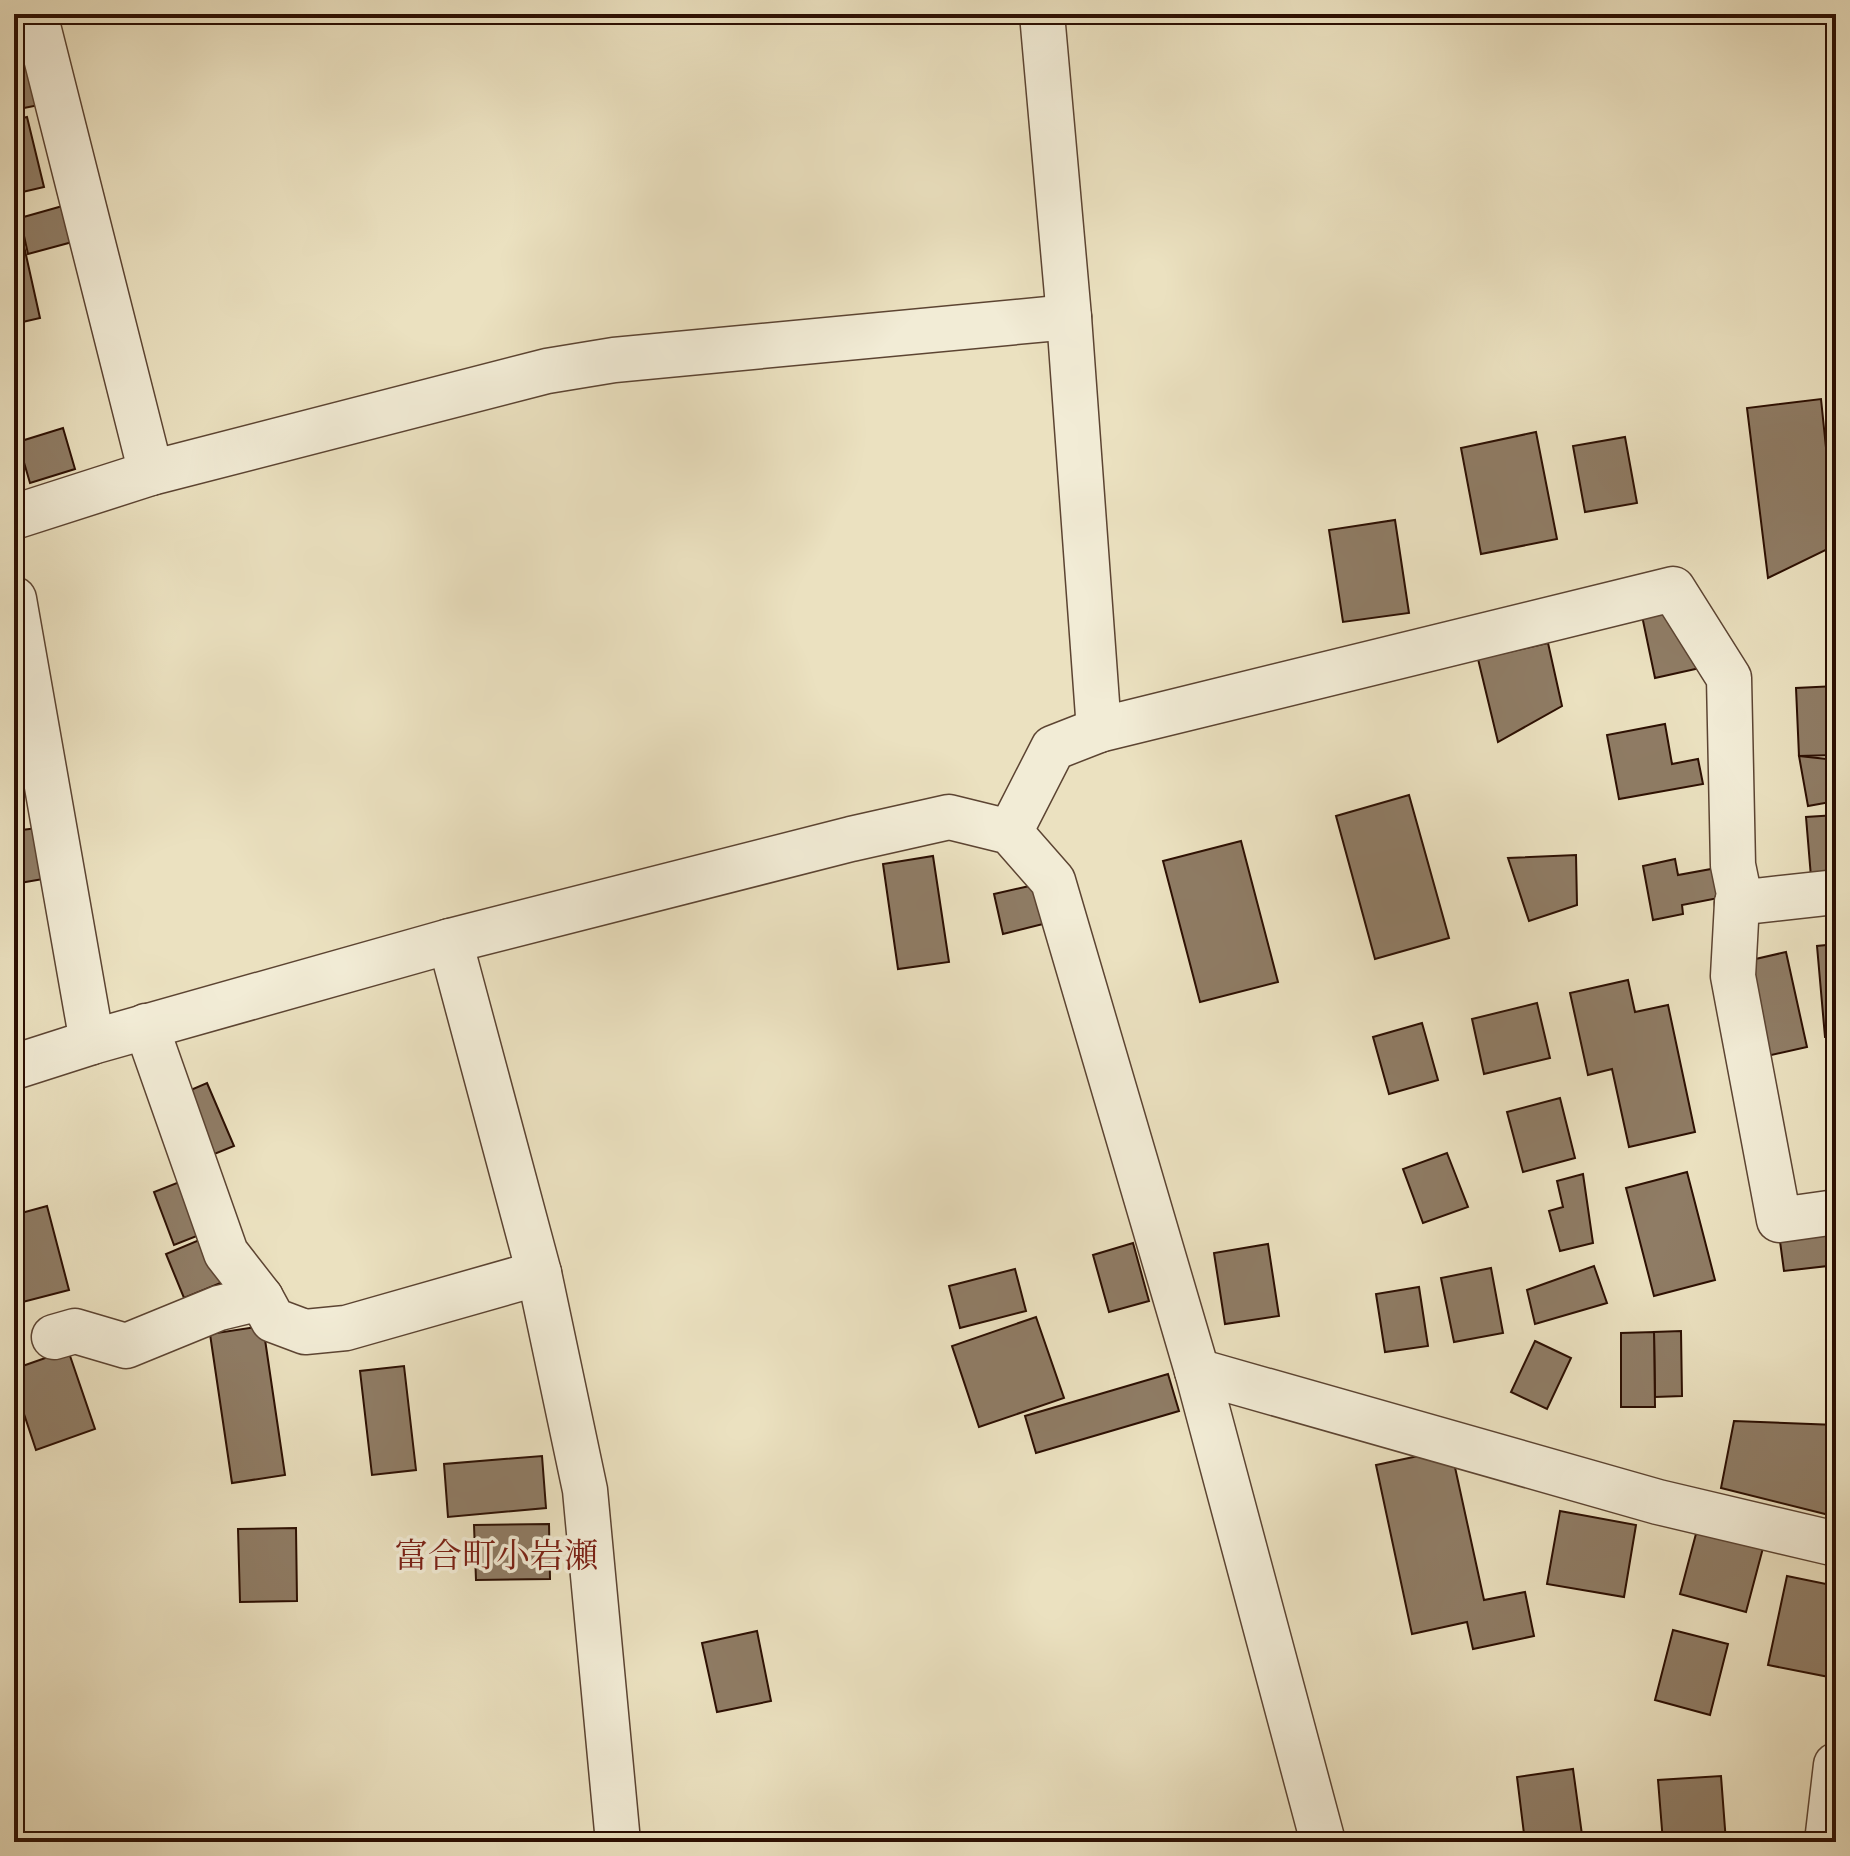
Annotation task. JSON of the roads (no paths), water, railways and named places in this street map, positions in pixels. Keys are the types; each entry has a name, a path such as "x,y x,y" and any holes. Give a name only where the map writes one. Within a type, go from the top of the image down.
{"street":[{"path":"35,14 151,473"},
{"path":"1042,14 1069,317 1099,730"},
{"path":"14,517 151,473 547,371 614,360 1069,317"},
{"path":"1010,832 1053,748 1099,730 1673,589 1729,678 1733,865 1739,894 1733,976 1779,1220 1836,1212"},
{"path":"14,599 92,1042"},
{"path":"14,1067 146,1026 450,941 851,839 949,817 1010,832 1053,881 1197,1371 1323,1842"},
{"path":"1737,903 1836,892"},
{"path":"450,941 539,1273 585,1490 618,1842"},
{"path":"146,1026 226,1253 261,1298 273,1320 305,1332 346,1328 539,1273"},
{"path":"54,1337 75,1331 126,1346 219,1308 261,1298"},
{"path":"1197,1371 1658,1502 1836,1544"},
{"path":"1827,1842 1836,1765"}],"district":[{"name":"富合町小岩瀬","path":"496,1556"}]}
